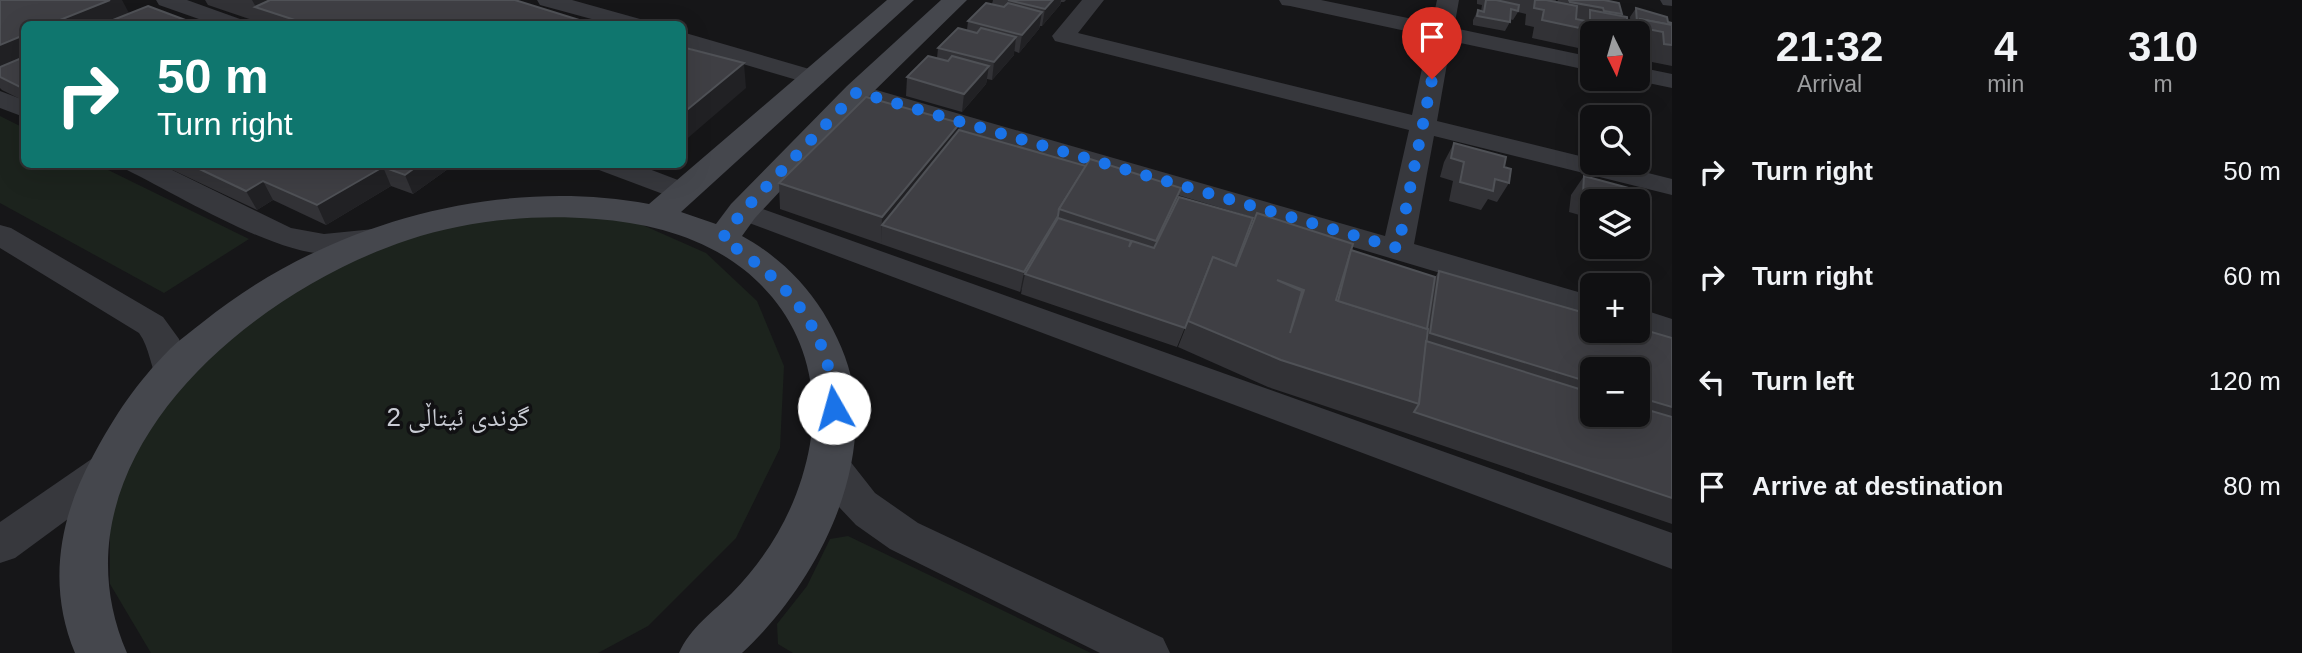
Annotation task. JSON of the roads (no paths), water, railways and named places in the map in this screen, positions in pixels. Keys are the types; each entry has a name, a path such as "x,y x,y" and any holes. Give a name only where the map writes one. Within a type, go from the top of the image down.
{"street":[{"path":"548,0 622,21"},
{"path":"101,653 94,641 84,603 83,557 91,512 107,469 124,436 171,374 216,331 267,294 319,263 374,239 433,220 492,208 549,204 604,206 669,203 901,0"},
{"path":"732,225 857,92 955,0"},
{"path":"1093,0 1063,36 1672,187"},
{"path":"1290,0 1580,61"},
{"path":"1398,248 1448,0"},
{"path":"152,20 183,2 225,21"},
{"path":"686,40 814,78"},
{"path":"1650,76 1672,81"},
{"path":"4,87 21,107"},
{"path":"857,92 1580,303"},
{"path":"144,168 284,236 324,244 374,239"},
{"path":"615,168 669,203 1672,551"},
{"path":"705,653 747,613 793,552 809,521 829,462 834,425 833,391 826,359 814,329 798,303 778,280 755,260 732,225"},
{"path":"0,235 151,325 162,339 171,374"},
{"path":"1650,324 1672,331"},
{"path":"829,462 858,504 887,526 1147,653"},
{"path":"0,545 107,469"},
{"path":"69,653 84,603"}],"district":[{"name":"گوندی ئیتاڵی 2","path":"458,417"}]}
